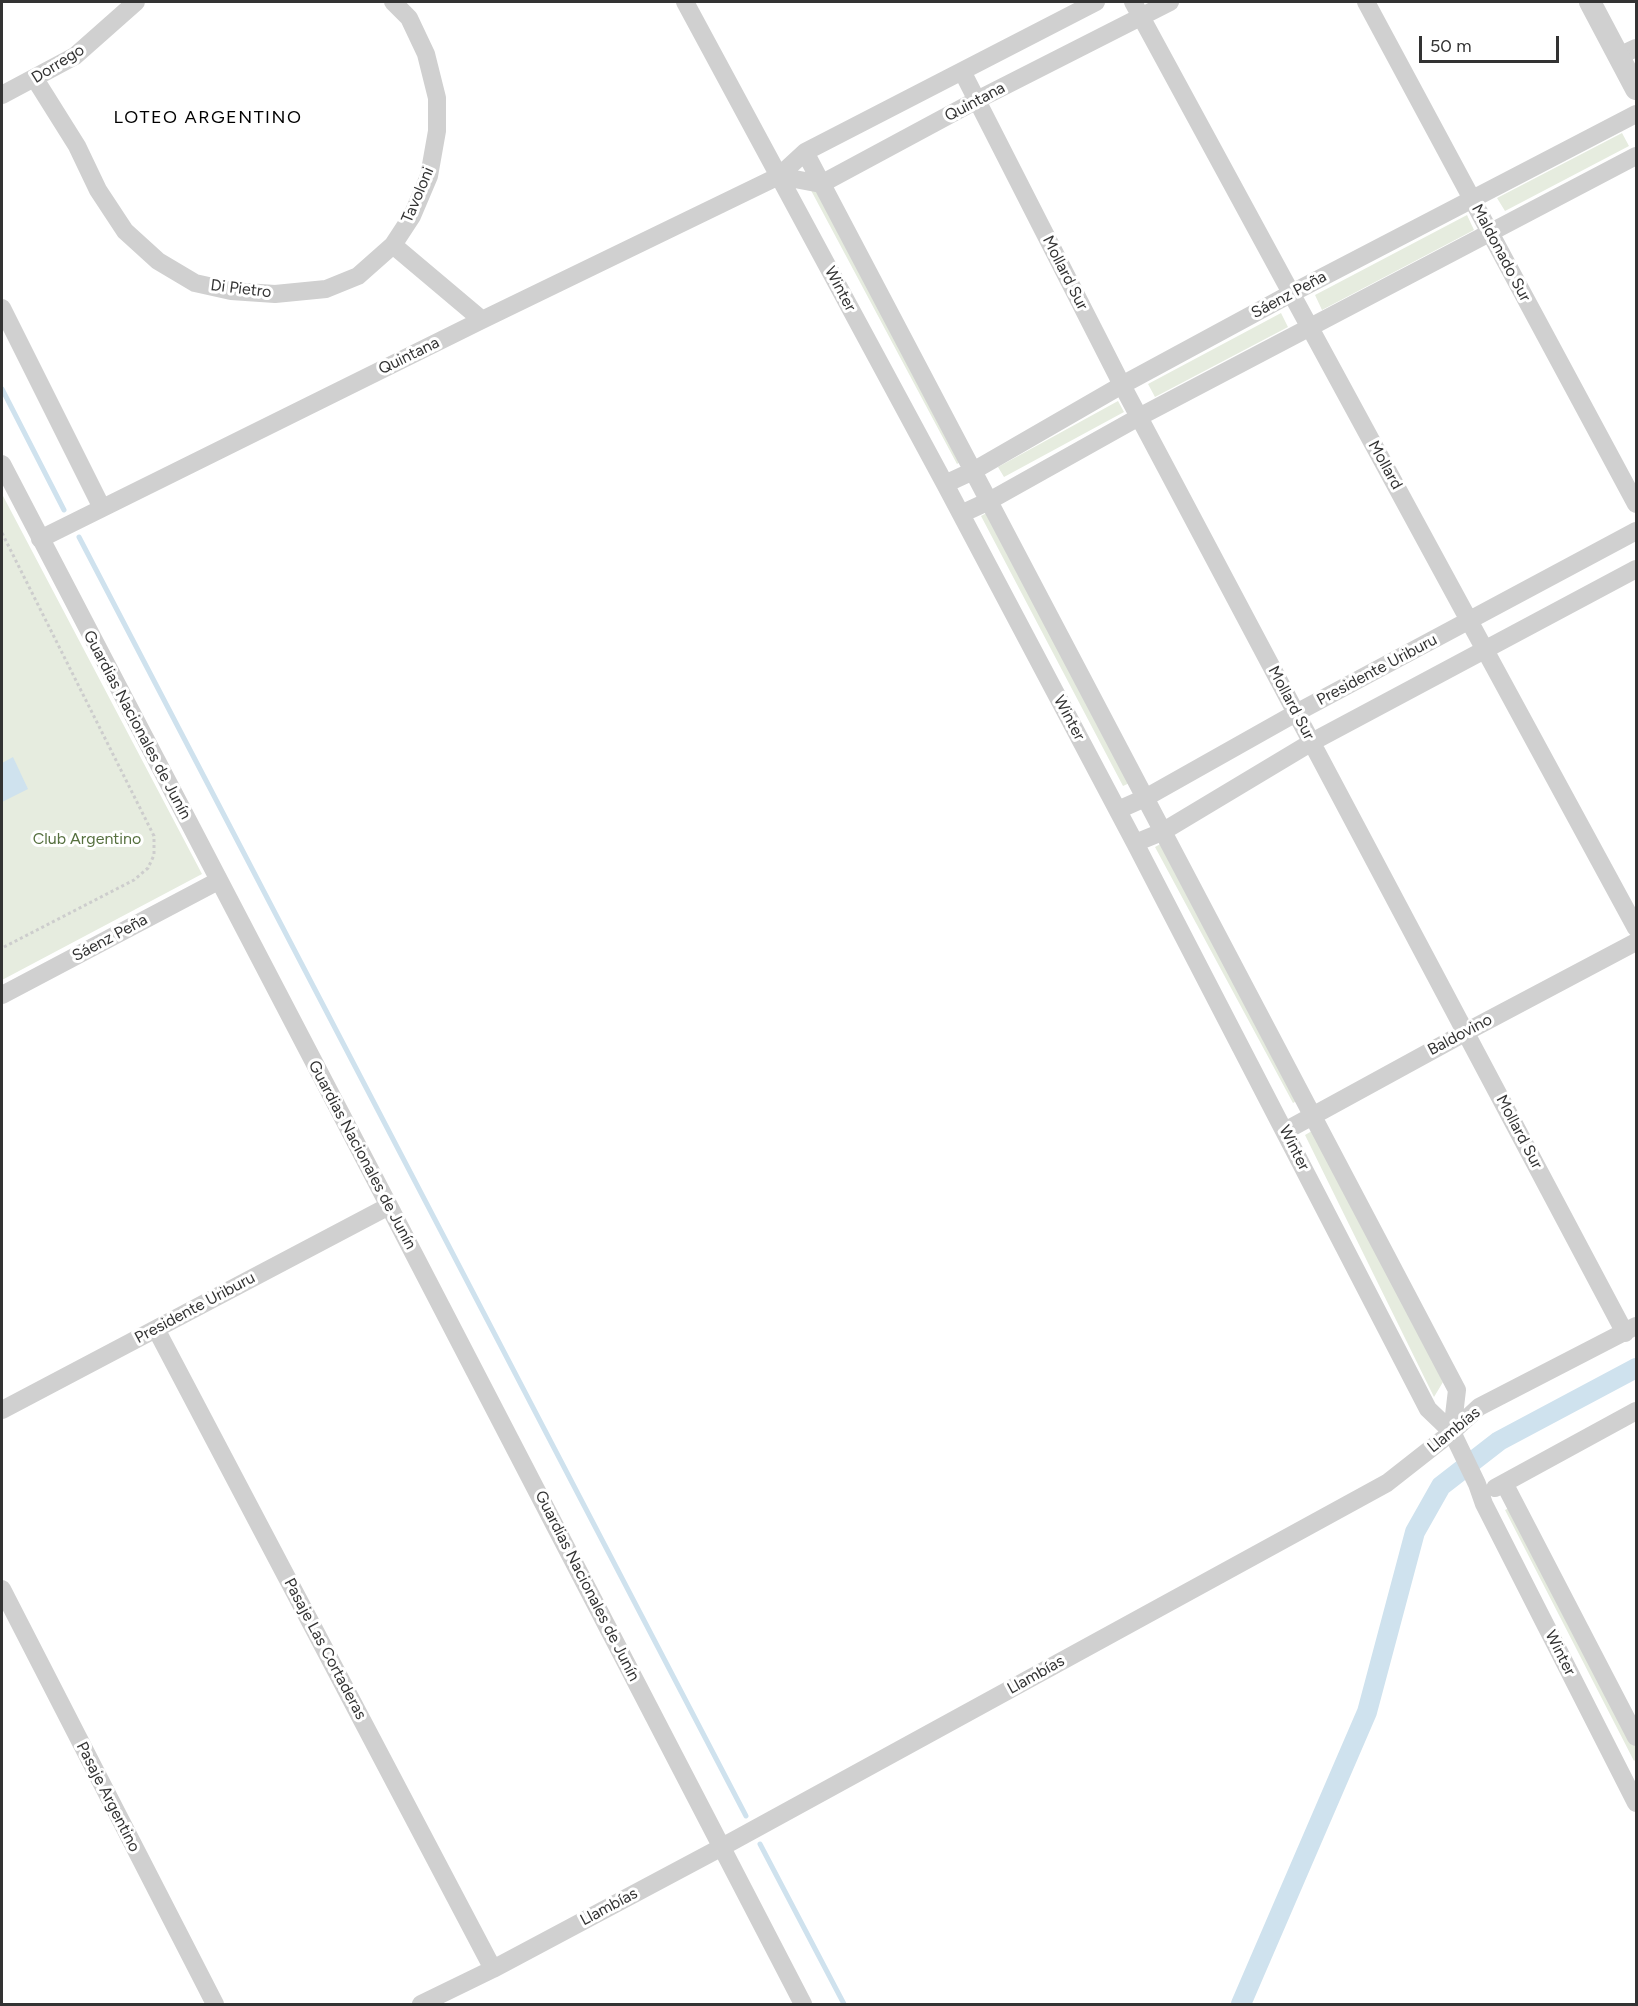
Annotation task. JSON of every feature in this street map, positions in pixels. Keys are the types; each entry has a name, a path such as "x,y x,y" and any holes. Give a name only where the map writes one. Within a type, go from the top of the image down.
{"street":[{"name":"Dorrego","path":"2,95 75,56 136,2"},
{"name":"Tavoloni","path":"393,2 409,18 426,54 437,98 437,131 429,176 412,216 393,245"},
{"name":"Winter","path":"685,2 1118,810 1428,1409 1456,1440 1481,1495 1634,1793"},
{"name":"Quintana","path":"40,539 779,176 805,152 1096,2"},
{"name":"Quintana","path":"821,184 977,100 1137,9 1170,2"},
{"name":"Maldonado Sur","path":"1366,2 1636,504"},
{"path":"1590,2 1628,52 1636,89"},
{"name":"Mollard","path":"1137,9 1636,928"},
{"name":"Mollard Sur","path":"962,71 1122,385 1296,713 1466,1032 1630,1329"},
{"name":"Di Pietro","path":"35,79 77,146 98,190 125,231 158,261 195,283 231,291 275,294 326,289 358,276 393,245"},
{"name":"Sáenz Peña","path":"945,484 973,471 1122,385 1292,293 1636,114"},
{"name":"Winter","path":"805,152 1457,1390 1456,1440"},
{"path":"961,514 989,501 1139,417 1636,156"},
{"path":"779,176 821,184"},
{"path":"393,245 482,320"},
{"path":"2,308 102,508"},
{"name":"Guardias Nacionales de Junín","path":"2,464 803,2004"},
{"name":"Presidente Uriburu","path":"1118,810 1636,531"},
{"name":"Presidente Uriburu","path":"1135,843 1162,832 1312,742 1636,569"},
{"name":"Sáenz Peña","path":"2,995 218,880"},
{"name":"Baldovino","path":"1285,1131 1636,942"},
{"name":"Presidente Uriburu","path":"2,1410 389,1206"},
{"name":"Pasaje Las Cortaderas","path":"156,1329 493,1969"},
{"name":"Llambías","path":"421,2004 493,1969 722,1847 1387,1484 1456,1440 1479,1407 1630,1329"},
{"path":"1481,1495 1636,1411"},
{"path":"1504,1483 1636,1737"},
{"name":"Pasaje Argentino","path":"2,1589 215,2004"}],"path":[{"path":"2,533 154,836 154,855 148,868 134,880 2,948"}],"green space":[{"path":"1622,133 1629,146 1505,211 1497,198"},
{"path":"816,175 967,458 957,464 806,181"},
{"path":"1467,215 1474,230 1322,310 1315,295"},
{"path":"1281,313 1288,327 1155,397 1148,384"},
{"path":"1118,401 1124,412 1004,477 998,467"},
{"name":"Club Argentino","path":"2,494 202,874 2,980"},
{"path":"994,509 1136,780 1123,786 981,516"},
{"path":"1164,842 1302,1098 1293,1103 1155,847"},
{"path":"1317,1128 1443,1382 1434,1397 1305,1135"},
{"path":"1519,1503 1636,1731 1636,1759 1634,1761 1505,1510"}],"water":[{"path":"13,757 28,789 2,802 2,763"}],"waterway":[{"path":"2,389 64,510"},
{"path":"79,537 746,1816"},
{"path":"1241,2004 1367,1712 1415,1532 1441,1486 1499,1441 1636,1368"},
{"path":"760,1844 844,2004"}],"district":[{"name":"LOTEO ARGENTINO","path":"208,118"}]}
